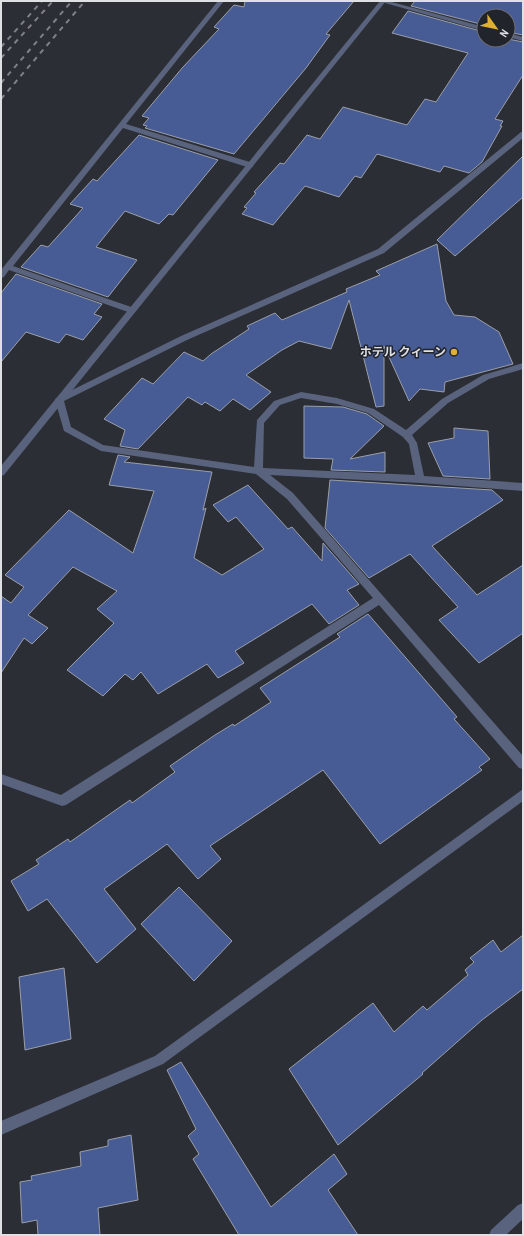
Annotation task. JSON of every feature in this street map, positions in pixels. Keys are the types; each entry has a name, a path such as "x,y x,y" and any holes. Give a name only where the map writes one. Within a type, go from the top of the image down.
{"street":[{"path":"1,275 221,1"},
{"path":"1,472 382,1 476,26"},
{"path":"120,125 250,165"},
{"path":"59,400 184,338 382,251 523,134"},
{"path":"8,267 131,310"},
{"path":"406,435 445,401 486,377 523,366"},
{"path":"258,471 260,422 277,403 301,395 350,404 371,411 406,435 413,442 420,479"},
{"path":"59,400 67,428 101,448 258,471 420,479 523,487"},
{"path":"258,471 290,496 378,600 523,764"},
{"path":"1,779 62,801 378,600"},
{"path":"1,1128 159,1060 523,794"},
{"path":"496,1235 523,1210"}],"building":[{"path":"245,1 354,1 326,34 330,35 306,68 234,154 145,128 147,126 143,125 149,118 142,116 183,67 219,29 214,27 234,5 244,7"},
{"path":"415,1 523,1 523,35 516,34 516,8 476,8 476,23 411,6"},
{"path":"408,11 476,30 476,48 516,48 516,41 523,42 523,75 495,119 503,121 500,126 502,126 482,162 469,173 444,166 440,172 377,154 361,178 355,176 339,197 305,186 273,225 242,214 247,208 244,207 256,193 254,192 280,163 284,164 307,135 320,139 343,107 407,125 425,99 436,102 468,53 392,33"},
{"path":"139,135 218,160 173,215 169,214 159,224 125,211 96,247 137,260 108,297 21,267 41,245 48,247 83,208 70,204 93,179 97,181"},
{"path":"523,156 523,197 455,256 437,240"},
{"path":"437,244 446,301 454,315 475,317 499,332 513,364 445,382 444,392 420,389 409,401 384,346 384,406 376,407 349,300 331,349 299,341 282,350 246,375 271,392 250,410 233,399 220,411 205,402 202,405 188,397 138,449 120,446 125,430 104,419 142,378 153,384 184,352 203,361 249,329 247,326 275,313 282,320 347,292 346,289 380,275 376,271"},
{"path":"16,274 102,304 94,314 102,317 83,340 66,334 59,343 26,332 1,362 1,293"},
{"path":"304,406 343,407 367,414 384,426 350,459 385,452 385,472 331,470 333,459 304,458"},
{"path":"454,428 488,431 490,479 443,476 428,443 454,438"},
{"path":"118,455 130,457 124,462 212,472 203,510 206,508 194,558 222,575 264,549 236,517 228,522 213,505 248,485 288,529 292,527 322,561 323,543 359,584 347,590 359,605 329,624 312,604 235,651 244,663 218,678 207,664 158,694 141,672 133,680 125,674 103,696 67,670 114,623 97,609 117,591 73,567 28,615 48,628 32,644 24,638 1,673 1,596 11,603 24,587 5,575 69,510 133,553 154,491 109,485"},
{"path":"330,480 492,490 503,500 432,546 477,595 523,565 523,633 479,663 439,620 458,607 410,554 369,578 325,528"},
{"path":"368,614 457,717 454,719 490,759 479,767 482,770 380,844 323,770 210,846 221,859 198,879 167,844 104,889 136,929 97,963 47,899 28,911 11,881 39,864 36,860 68,839 70,842 130,800 132,803 175,772 170,766 215,735 233,724 234,726 271,702 260,688 340,637 337,634"},
{"path":"179,887 232,941 194,981 141,924"},
{"path":"523,935 523,989 482,1020 422,1073 423,1074 338,1145 289,1069 373,1003 394,1032 423,1006 427,1010 468,975 465,970 474,962 470,958 493,940 501,952"},
{"path":"64,968 71,1039 25,1050 19,977"},
{"path":"181,1062 271,1207 334,1154 347,1174 328,1190 358,1235 239,1235 193,1159 199,1154 188,1136 196,1129 167,1070"},
{"path":"131,1135 138,1200 98,1208 100,1235 38,1235 37,1220 22,1223 20,1182 32,1180 31,1176 81,1166 80,1152 108,1146 108,1140"}],"railway":[{"path":"1,47 42,1"},
{"path":"1,58 53,1"},
{"path":"1,83 72,1"},
{"path":"1,99 85,1"}],"place":[{"name":"ホテル クィーン","path":"454,352"}]}
